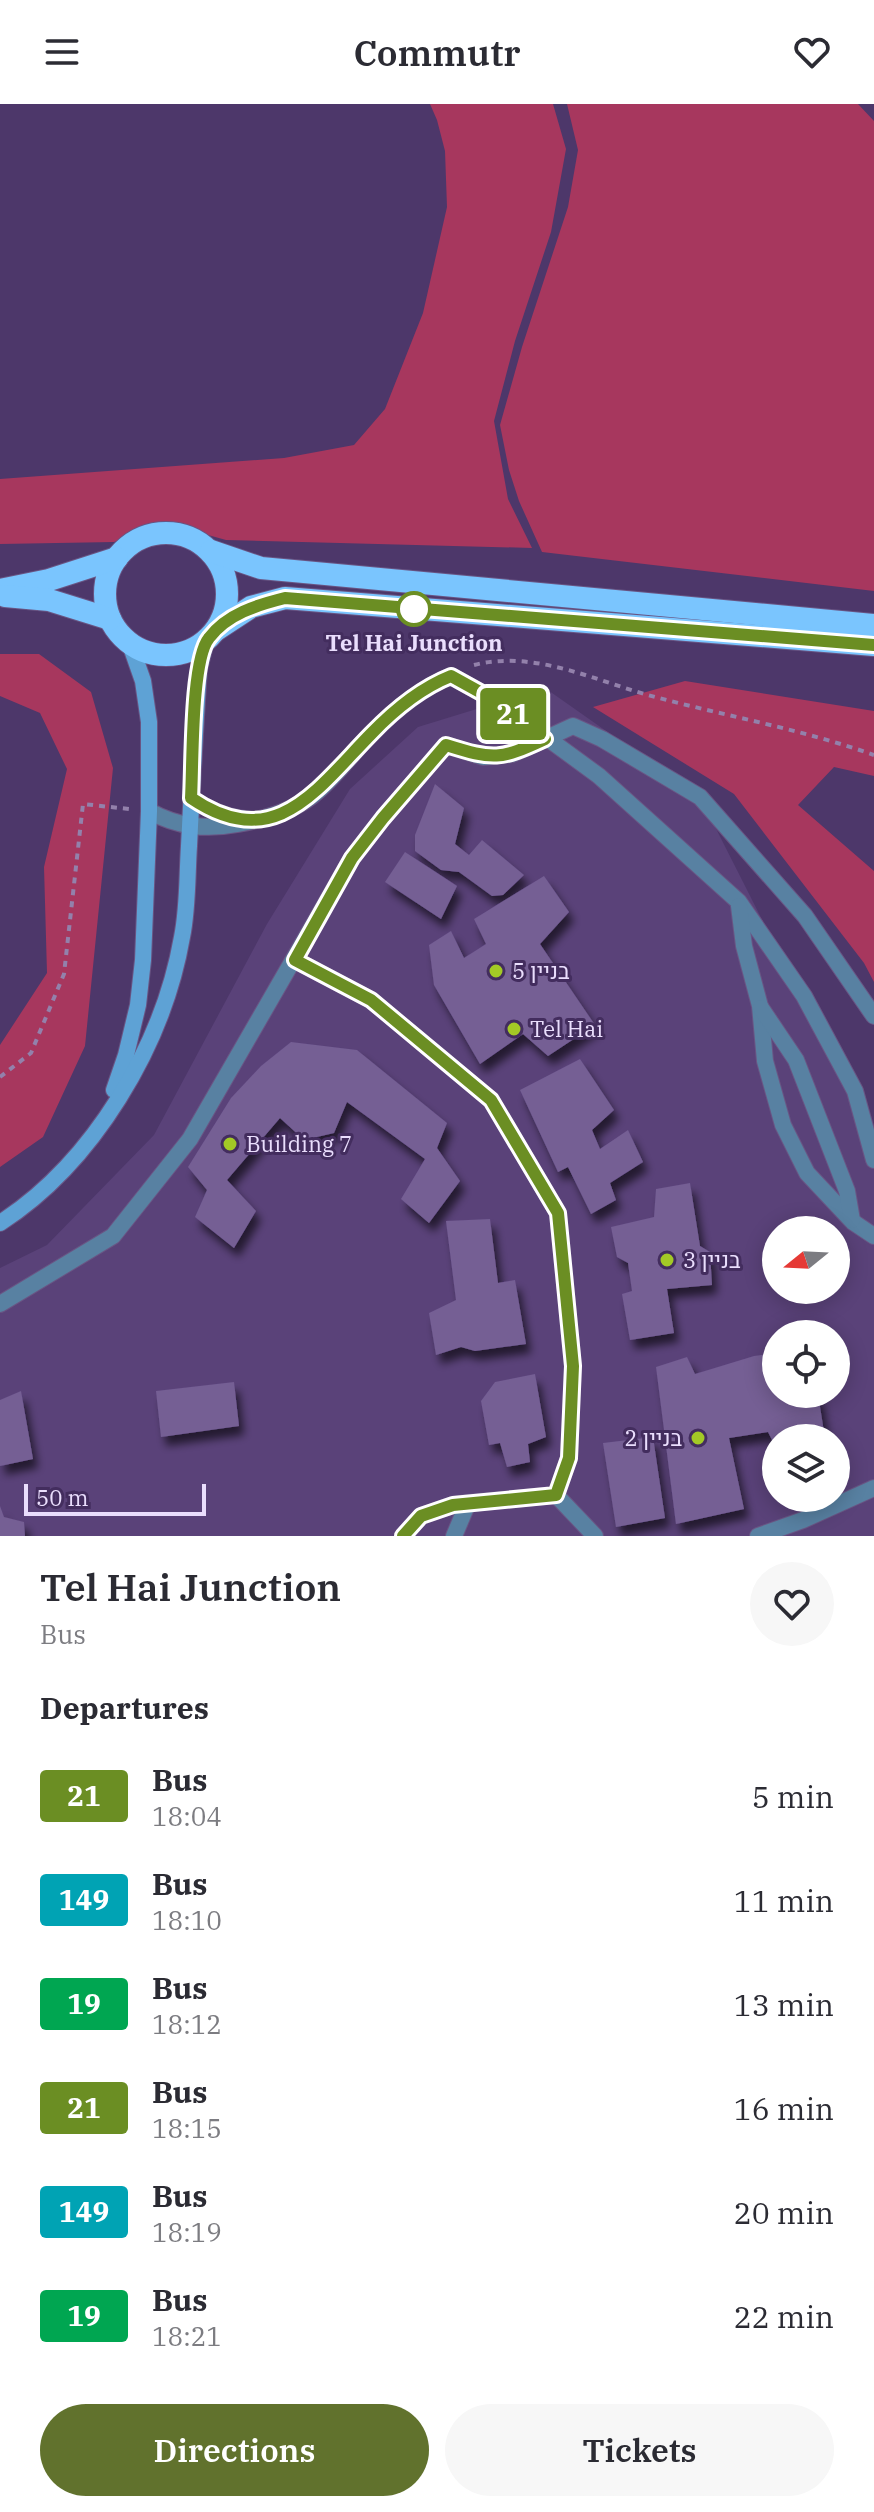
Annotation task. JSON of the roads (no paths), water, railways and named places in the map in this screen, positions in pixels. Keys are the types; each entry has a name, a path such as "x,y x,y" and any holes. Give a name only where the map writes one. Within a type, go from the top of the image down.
{"highway":[{"path":"874,625 261,568 226,559 195,539 176,532 156,533 137,539 110,568 105,585 105,603 119,633 130,644 149,653 169,655 189,651 251,607 285,598 874,645"},
{"path":"211,551 222,568 227,584 227,601 211,635"},
{"path":"0,593 117,558"},
{"path":"0,593 75,606 110,619"}],"main road":[{"path":"0,1223 21,1210 63,1173 105,1118 141,1061 164,1007 183,937 199,669 211,635"},
{"path":"105,1118 126,1055 138,1005 143,960 149,722 143,681 130,644"},
{"path":"191,798 222,815 238,820 259,820"}],"street":[{"path":"149,811 168,821 208,828 259,820 294,807 311,797 373,732 428,685 451,676 498,702 599,776 739,902 804,996 855,1091 874,1158"},
{"path":"0,1304 113,1236 190,1139 352,858 446,745 483,757 512,754 573,726 602,739 700,797 805,916 874,1016"},
{"path":"739,902 744,946 760,1006 765,1061 783,1125 807,1173 853,1222 874,1236"},
{"path":"295,960 371,1000 491,1100 558,1213 573,1366 569,1458 556,1495"},
{"path":"760,1006 796,1060 847,1191 853,1222"},
{"path":"758,1536 803,1520 874,1488"},
{"path":"403,1536 421,1516 453,1505 556,1495"},
{"path":"556,1495 595,1536"},
{"path":"454,1536 468,1503"}],"place":[{"name":"Tel Hai Junction","path":"414,609"},
{"name":"בניין 5","path":"496,971"},
{"name":"Tel Hai","path":"514,1029"},
{"name":"Building 7","path":"230,1144"},
{"name":"בניין 3","path":"667,1260"},
{"name":"בניין 2","path":"698,1438"}]}
